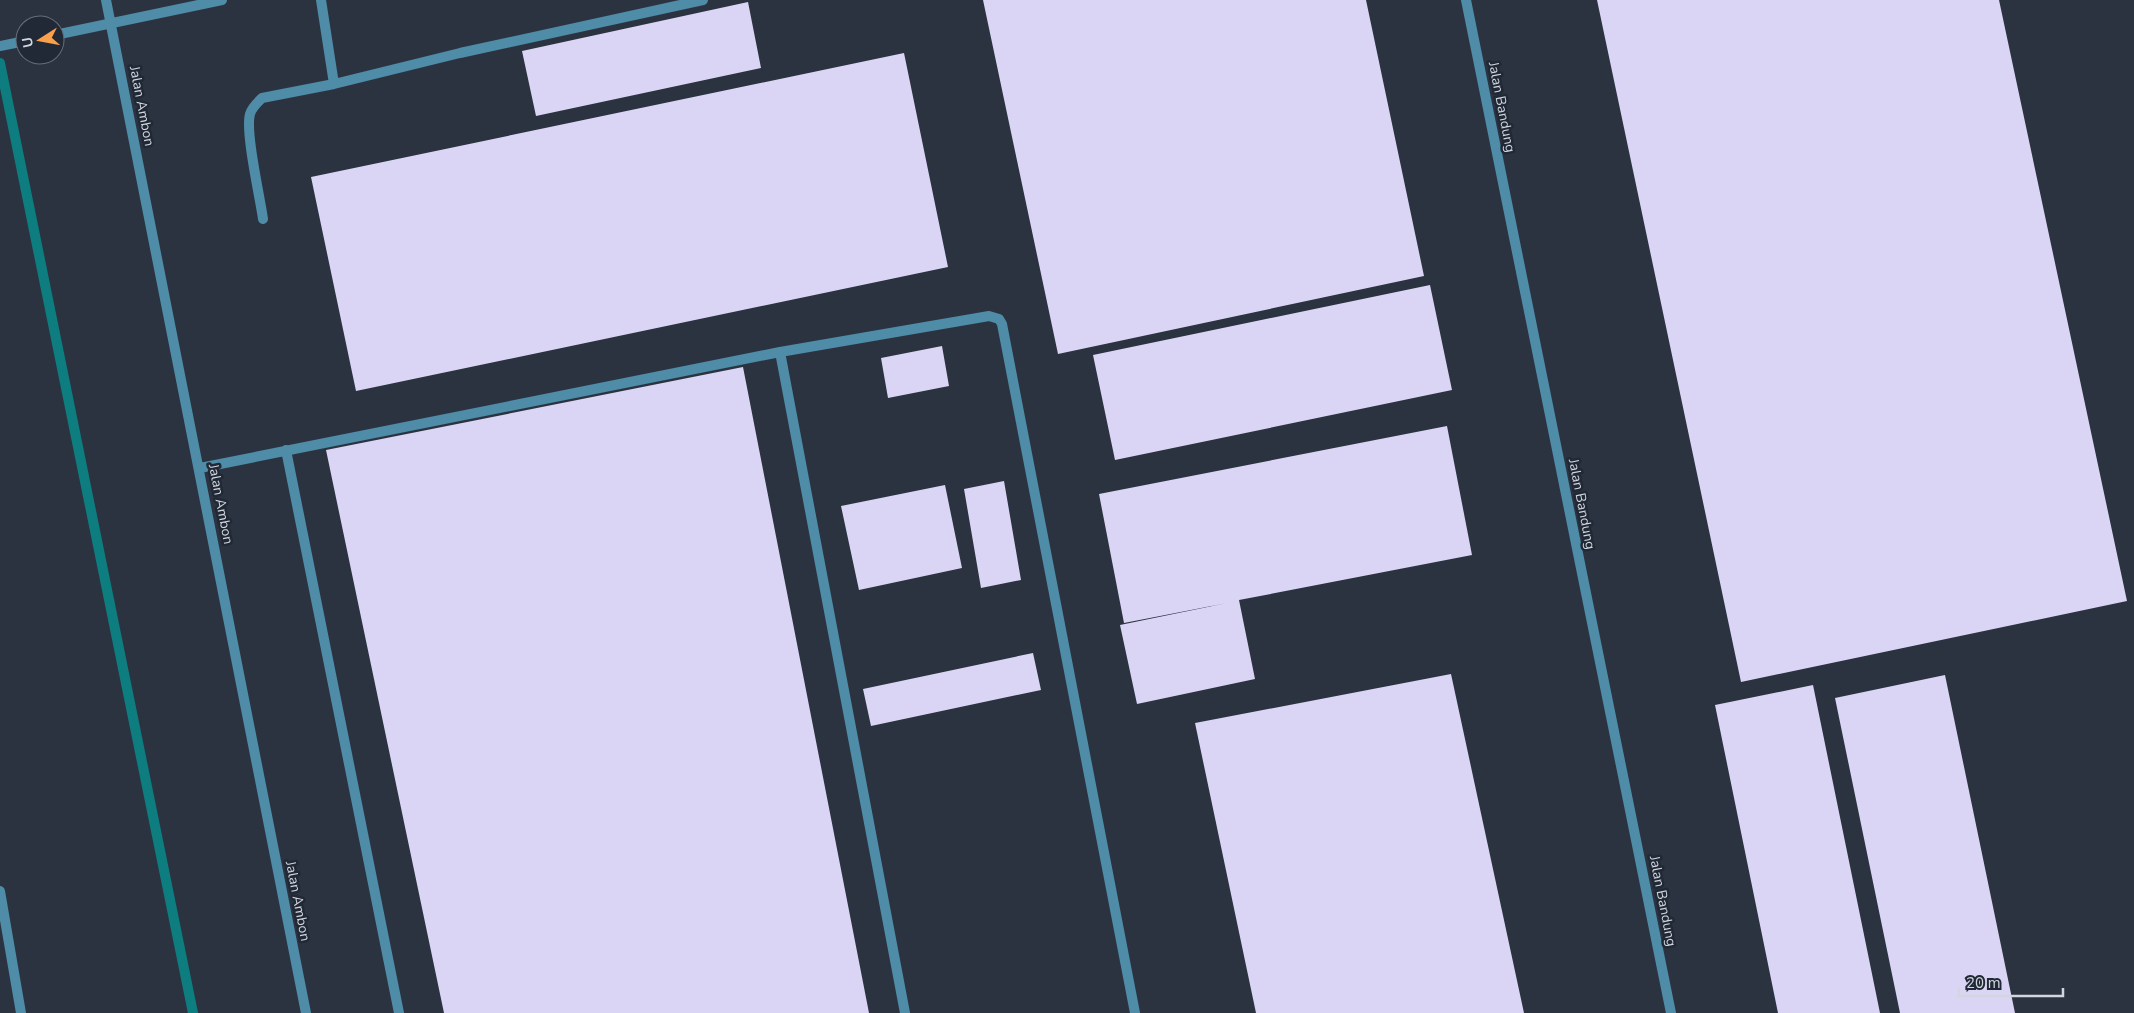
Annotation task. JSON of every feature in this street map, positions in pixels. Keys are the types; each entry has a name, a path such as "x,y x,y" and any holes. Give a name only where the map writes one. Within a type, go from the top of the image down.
{"lane":[{"name":"Jalan Ambon","path":"106,0 200,468 306,1013"},
{"path":"65,33 222,0"},
{"path":"321,0 334,84"},
{"path":"263,220 249,131 250,114 255,104 262,98 334,84 460,53 703,0"},
{"name":"Jalan Bandung","path":"1466,0 1671,1013"},
{"path":"0,46 15,43"},
{"path":"200,468 780,352 989,316 999,319 1002,324 1134,1013"},
{"path":"780,352 906,1013"},
{"path":"286,450 399,1013"},
{"path":"0,891 21,1013"}],"building":[{"path":"983,0 1366,0 1424,276 1058,354"},
{"path":"1597,0 1999,0 2127,601 1741,682"},
{"path":"748,2 761,68 536,116 522,51"},
{"path":"904,53 948,267 356,391 311,177"},
{"path":"1430,285 1452,390 1115,460 1093,355"},
{"path":"942,346 949,386 888,398 881,358"},
{"path":"743,367 869,1013 444,1013 326,450"},
{"path":"1447,426 1472,555 1239,600 1255,679 1137,704 1120,625 1227,603 1124,623 1099,494"},
{"path":"1004,481 1021,580 981,588 964,489"},
{"path":"945,485 962,568 859,590 841,506"},
{"path":"1033,653 1041,690 871,726 863,689"},
{"path":"1451,674 1524,1013 1256,1013 1195,723"},
{"path":"1945,675 2015,1013 1900,1013 1835,698"},
{"path":"1813,685 1880,1013 1778,1013 1715,705"}],"waterway":[{"path":"0,63 193,1013"}]}
